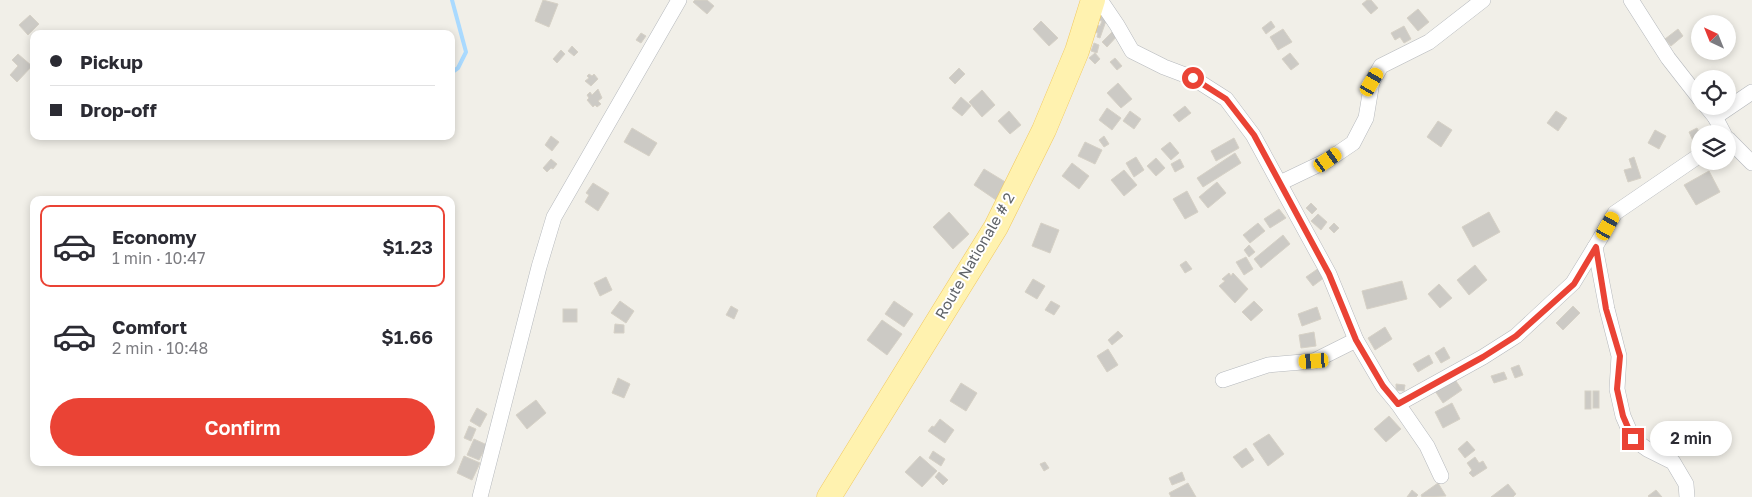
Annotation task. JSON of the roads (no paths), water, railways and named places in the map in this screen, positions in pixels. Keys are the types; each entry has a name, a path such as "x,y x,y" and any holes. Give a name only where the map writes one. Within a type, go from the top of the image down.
{"main road":[{"name":"Route Nationale # 2","path":"829,497 996,227 1044,130 1077,52 1093,0"}],"street":[{"path":"480,497 539,267 554,217 679,0"},
{"path":"1100,0 1132,51 1164,67 1193,78 1226,99 1254,135 1329,274 1356,340 1383,386 1427,446 1441,476"},
{"path":"1280,184 1328,160 1352,143 1366,118 1372,82 1381,66 1429,42 1483,0"},
{"path":"1631,0 1668,58 1691,87"},
{"path":"1736,100 1752,92"},
{"path":"1736,147 1752,163"},
{"path":"1398,404 1483,357 1516,336 1574,284 1615,213 1691,161"},
{"path":"1596,247 1606,309 1620,356 1617,389 1623,416 1633,439 1647,449 1673,462 1686,484 1687,497"},
{"path":"1223,380 1268,365 1314,361 1356,340"}],"waterway":[{"path":"452,0 466,52 455,70"}]}
